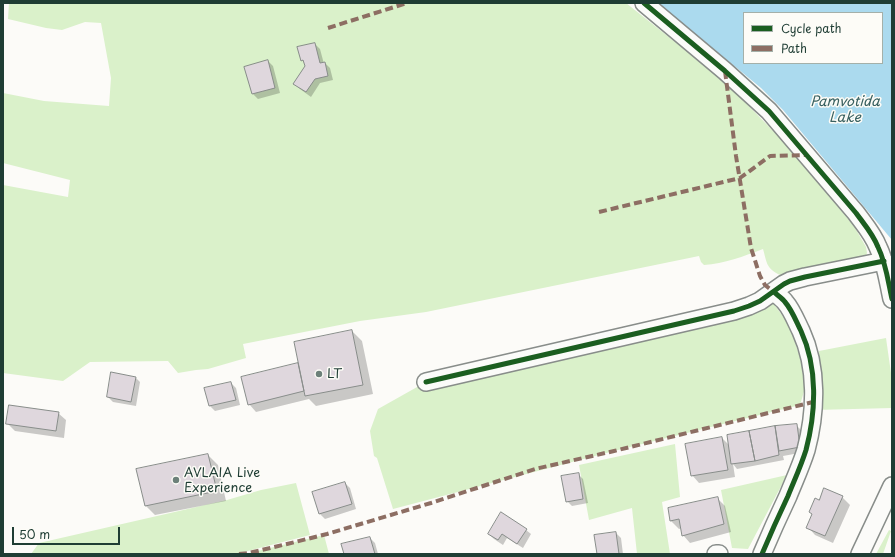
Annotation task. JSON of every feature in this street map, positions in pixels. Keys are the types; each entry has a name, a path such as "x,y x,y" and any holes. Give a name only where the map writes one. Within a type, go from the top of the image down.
{"street":[{"path":"644,3 769,111 856,212 873,237 884,261 892,299"},
{"path":"426,382 734,311 760,301 790,281 884,261"},
{"path":"762,554 802,462 808,440 813,407 813,373 805,340 790,309 784,300 774,292"},
{"path":"860,554 892,486"}],"green space":[{"path":"9,3 626,3 694,57 739,96 781,139 854,226 866,247 867,253 865,258 780,275 772,270 766,262 763,249 734,259 704,265 699,256 426,312 360,321 243,344 246,358 208,369 178,373 168,361 90,362 63,381 3,373 3,185 68,197 70,180 3,163 3,93 44,101 109,106 111,78 101,23 85,22 62,30 46,28 8,19"},
{"path":"771,300 790,326 801,361 805,388 800,405 614,451 393,509 377,458 374,456 370,431 378,409 426,382"},
{"path":"886,338 892,380 892,408 815,410 819,351"},
{"path":"675,444 680,497 662,502 670,554 637,554 632,508 589,520 579,465"},
{"path":"787,475 748,549 732,548 721,490"},
{"path":"296,483 310,535 236,554 31,554 39,543"},
{"path":"889,530 891,531 883,554 876,554"},
{"path":"324,535 329,554 236,554 249,553"}],"water":[{"name":"Pamvotida Lake","path":"658,3 892,3 892,240 783,110 761,88"}],"building":[{"path":"315,43 320,63 325,62 328,76 315,79 306,92 293,84 305,66 303,60 301,61 297,47"},
{"path":"268,60 275,88 252,94 244,67"},
{"path":"352,330 363,385 305,396 294,342"},
{"path":"298,363 304,391 248,405 241,377"},
{"path":"111,372 136,377 131,402 107,397"},
{"path":"231,382 236,400 209,406 204,388"},
{"path":"9,405 59,412 56,431 6,424"},
{"path":"797,424 800,447 779,451 775,426"},
{"path":"775,426 779,455 755,461 749,431"},
{"path":"749,431 755,461 731,464 727,435"},
{"path":"722,437 728,470 691,476 685,444"},
{"name":"AVLAIA Live Experience","path":"208,454 217,491 145,506 136,469"},
{"path":"579,473 583,499 566,502 561,476"},
{"path":"345,482 352,504 319,514 312,492"},
{"path":"824,488 843,496 825,536 806,528 812,514 809,512 815,498 819,500"},
{"path":"718,497 724,524 682,536 679,519 670,521 668,508"},
{"path":"501,512 527,529 517,544 502,534 498,540 488,534"},
{"path":"616,532 619,554 597,554 594,535"},
{"path":"370,537 375,554 344,554 341,544"}],"marked path":[{"path":"328,28 407,3"},
{"path":"725,71 736,156 751,248 760,276 765,285 774,292"},
{"path":"599,212 740,178 770,156 807,155"},
{"path":"239,554 249,553 327,534 431,503 535,469 813,402"}],"cycle path":[{"path":"644,3 725,71 769,111 856,213 871,233 881,253 892,299"},
{"path":"426,382 734,311 760,301 790,281 884,261"},
{"path":"762,554 800,468 806,450 812,421 814,390 813,375 807,345 790,308 774,292"}],"place":[{"name":"LT","path":"319,374"},
{"name":"AVLAIA Live Experience","path":"176,480"}]}
